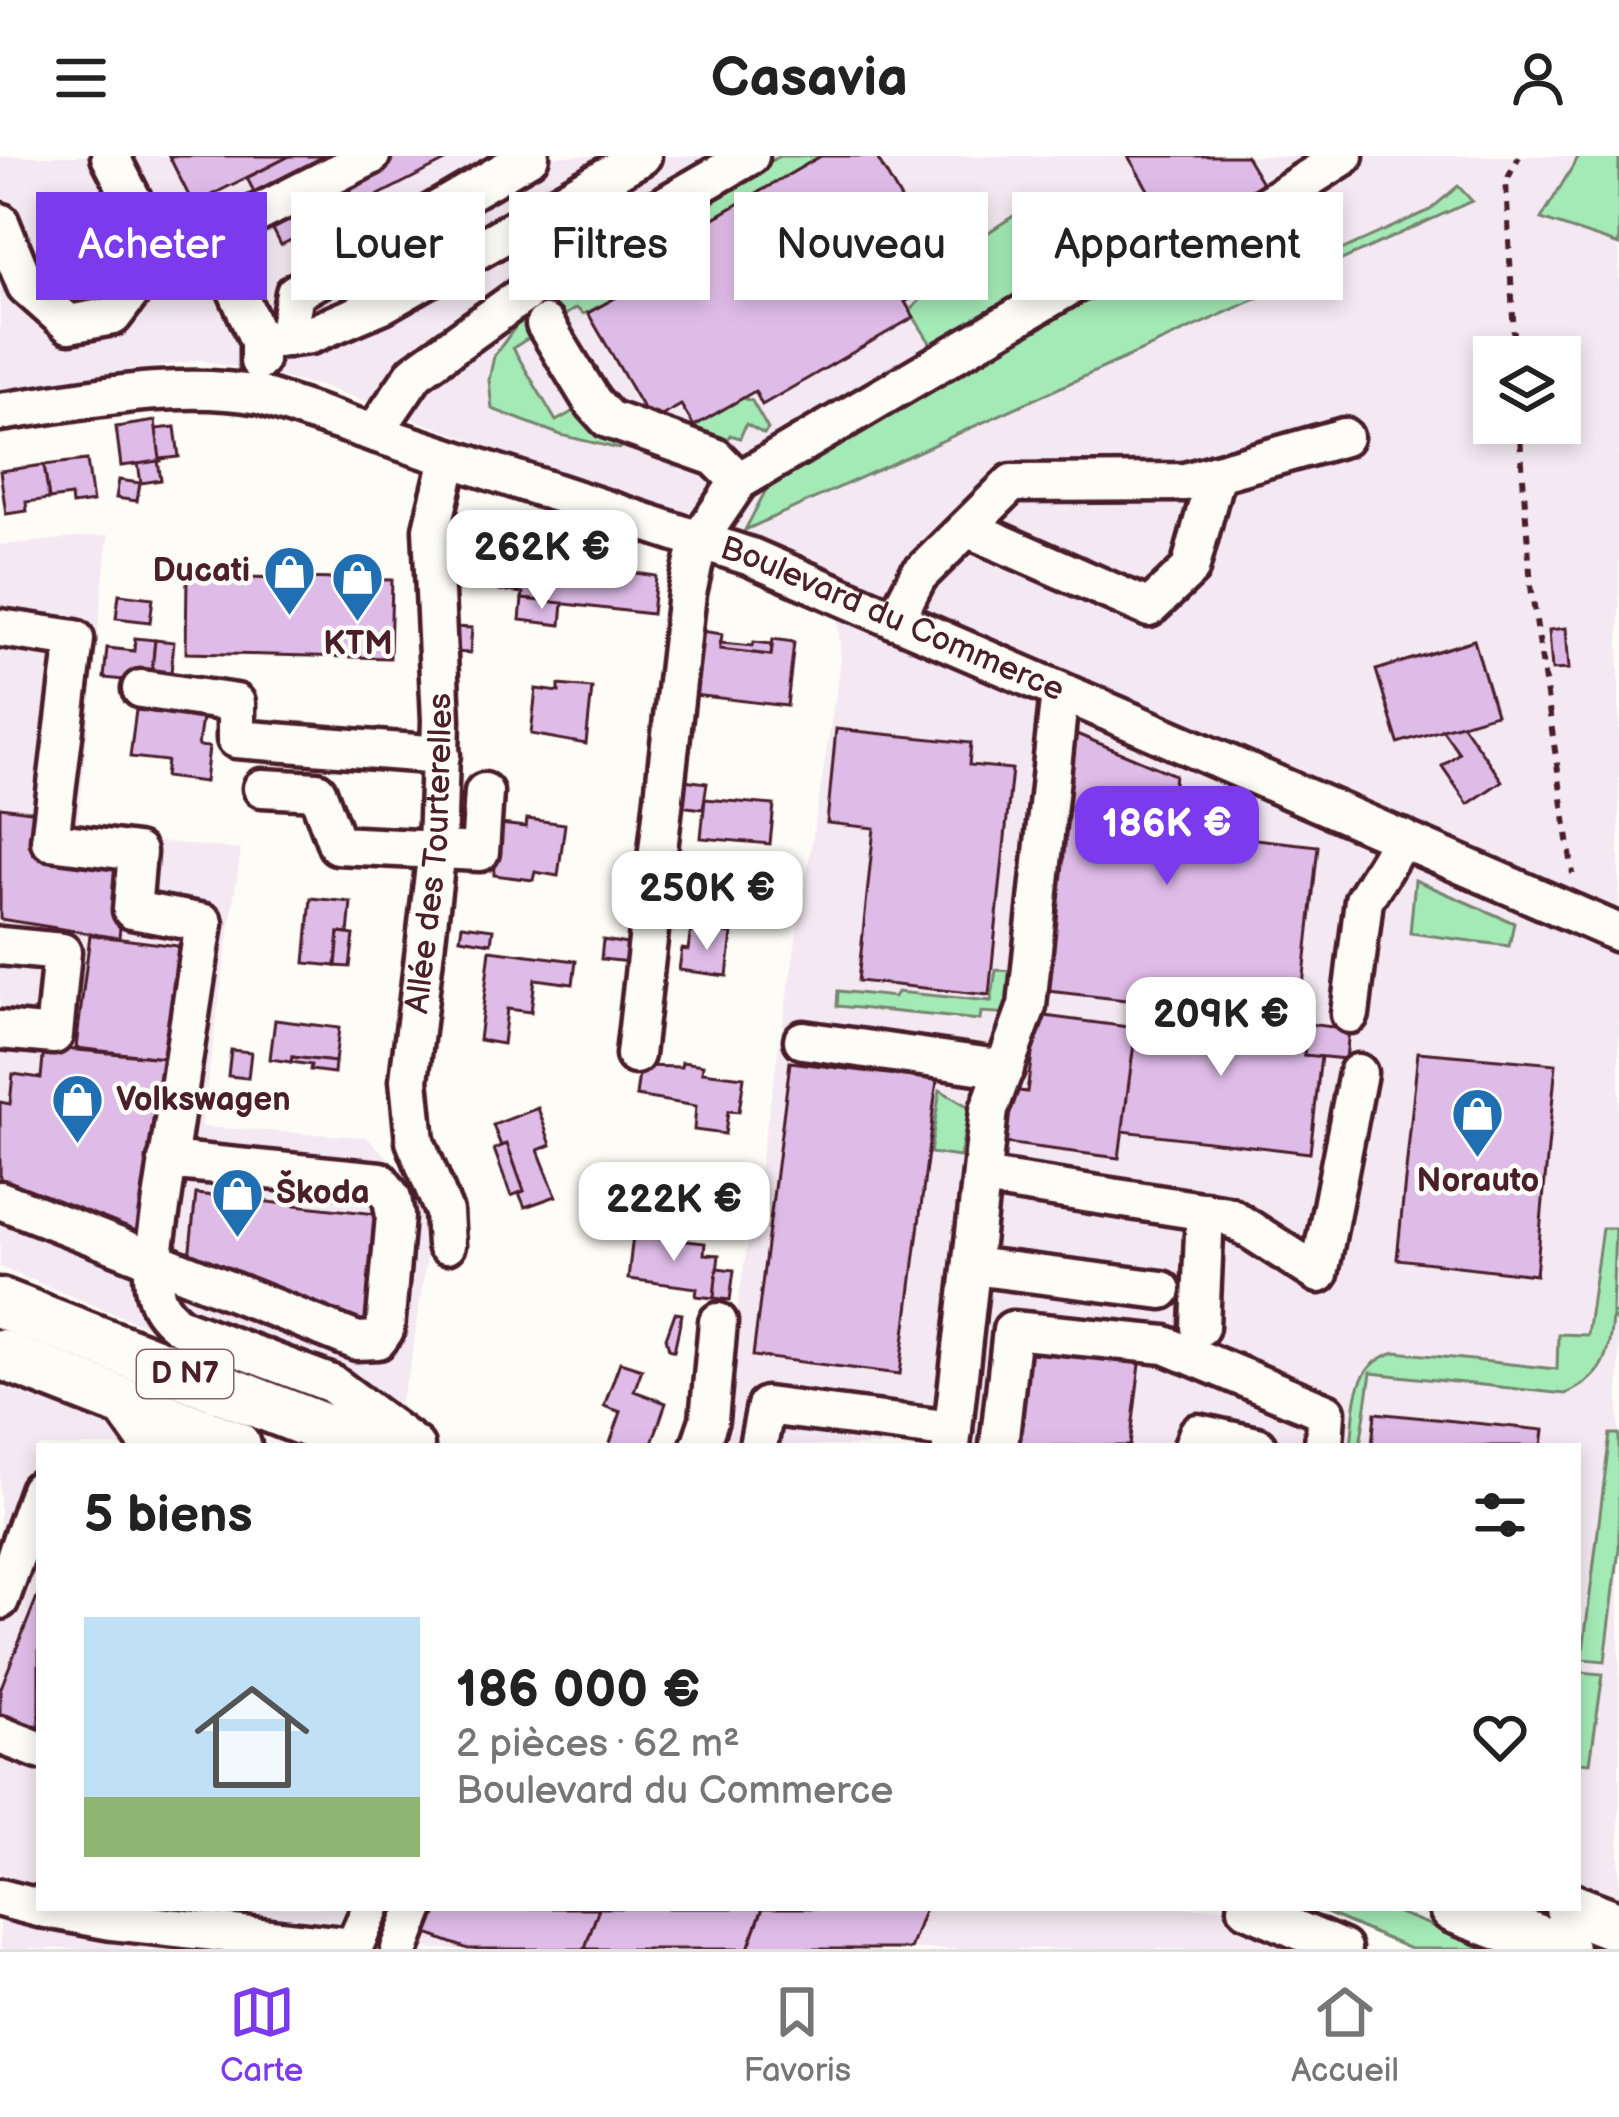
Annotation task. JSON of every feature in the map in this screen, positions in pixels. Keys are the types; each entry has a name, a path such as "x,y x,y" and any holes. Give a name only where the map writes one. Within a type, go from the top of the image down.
{"main road":[{"name":"D N7","path":"0,1303 360,1443"},
{"name":"D N7","path":"0,1354 228,1443"},
{"path":"1462,1911 1563,1949"},
{"path":"1578,1911 1619,1927"}],"street":[{"path":"0,222 26,286 69,325 113,316 153,263 132,199 110,156"},
{"path":"273,340 213,236 370,156"},
{"path":"259,395 273,340 296,293 530,156"},
{"path":"273,340 310,335 383,304 642,156"},
{"path":"374,433 415,373 574,257 750,156"},
{"path":"635,1055 687,593 699,540 740,481 1113,261 1189,255 1344,156"},
{"path":"544,324 592,401 608,418 715,457 740,481"},
{"name":"Boulevard du Commerce","path":"0,412 215,387 259,395 751,557 1619,933"},
{"path":"895,620 917,576 1012,483 1185,482 1344,437"},
{"name":"Allée des Tourterelles","path":"446,1245 444,1211 415,1141 409,1093 436,850 441,755 432,530 449,459"},
{"path":"967,528 1149,608 1190,569 1216,473"},
{"path":"0,628 75,639 50,841 137,852 132,910 204,923 153,1266 155,1299 181,1328 332,1384 411,1443"},
{"path":"141,689 236,703 236,739 441,755"},
{"path":"759,1443 766,1406 876,1433 952,1438 989,1111 1027,1006 1060,692"},
{"path":"262,788 317,790 338,845 480,852 484,792"},
{"path":"1350,1014 1364,900 1402,838"},
{"path":"1579,914 1619,896"},
{"path":"0,946 62,952 54,1035 0,1030"},
{"path":"803,1040 1005,1069"},
{"path":"982,1177 1227,1215 1319,1274 1358,1073"},
{"path":"0,1200 153,1266 357,1341 378,1340 385,1330 395,1216 392,1198 380,1181 167,1160"},
{"path":"1200,1327 1205,1211"},
{"path":"972,1266 1162,1290"},
{"path":"0,1287 172,1369"},
{"path":"701,1443 710,1420 718,1322"},
{"path":"999,1443 1012,1330 1165,1345 1185,1352 1326,1412 1324,1443"},
{"path":"117,1400 148,1443"},
{"path":"1194,1443 1198,1433 1243,1443"},
{"path":"0,1600 36,1498"},
{"path":"0,1736 36,1749"},
{"path":"0,1898 36,1907"},
{"path":"57,1911 353,1948 369,1911"},
{"path":"400,1949 415,1911"},
{"path":"1254,1911 1342,1949"}],"path":[{"path":"1514,336 1506,182 1519,156"},
{"path":"1521,444 1531,586 1579,914"}],"shaded area":[{"path":"0,156 1579,156 1541,219 1619,245 1619,1898 1581,1883 1581,1443 715,1443 841,660 834,570 324,387 201,360 0,390"},
{"path":"108,535 77,833 241,850 201,1127 366,1137 407,1175 429,1242 410,1368 396,1414 172,1337 0,1267 0,545"},
{"path":"0,1386 154,1443 36,1443 36,1911 1285,1911 1372,1949 0,1949"}],"green space":[{"path":"780,156 821,156 759,192 734,192 734,206 710,220 710,196"},
{"path":"1579,156 1619,156 1619,245 1541,219"},
{"path":"1458,186 1472,201 1343,259 1343,249 1430,210"},
{"path":"1012,217 1014,300 934,349 910,311 920,300 988,300 988,233"},
{"path":"540,300 611,300 584,314 576,308 513,348 556,421 581,407 628,443 619,449 561,435 492,409 489,380 494,356"},
{"path":"1091,300 1253,300 745,530 769,484 1070,307"},
{"path":"743,398 752,401 768,429 764,434 746,424 740,438 730,435 724,448 694,431 694,426"},
{"path":"1415,880 1514,923 1509,946 1410,933"},
{"path":"996,970 1014,971 1012,1014 981,1012 980,1020 837,1006 838,991 991,1001"},
{"path":"940,1090 969,1107 960,1157 930,1153"},
{"path":"1602,1228 1615,1228 1612,1313 1619,1314 1619,1325 1612,1316 1606,1354 1588,1381 1565,1394 1371,1373 1360,1443 1351,1443 1358,1389 1381,1358 1396,1352 1557,1369 1558,1334 1587,1335"},
{"path":"1610,1434 1619,1434 1619,1549 1605,1661 1582,1659"},
{"path":"1581,1672 1603,1674 1590,1763 1581,1762"},
{"path":"1322,1911 1394,1911 1493,1949 1410,1949"}],"building":[{"path":"169,156 290,156 217,192 187,192"},
{"path":"290,156 455,156 385,192 291,192 291,240 281,245 267,217 267,192 254,192 247,178"},
{"path":"821,156 876,156 897,192 759,192"},
{"path":"1128,156 1246,156 1264,186 1254,192 1149,192"},
{"path":"734,206 734,300 908,300 905,302 914,317 762,405 755,391 694,426 681,405 651,422 588,313 612,300 710,300 710,220"},
{"path":"155,421 161,461 121,466 116,427"},
{"path":"175,427 179,457 160,459 156,429"},
{"path":"87,460 93,502 72,505 71,496 49,499 44,465"},
{"path":"158,461 161,480 141,483 138,464"},
{"path":"44,465 49,499 26,502 27,511 6,514 0,471"},
{"path":"119,480 140,483 137,501 116,498"},
{"path":"528,557 656,576 652,614 522,599 523,593 499,590 503,560 527,563"},
{"name":"Ducati","path":"187,576 392,580 390,658 186,653"},
{"path":"119,594 153,598 150,622 116,618"},
{"path":"522,599 563,603 561,625 520,620"},
{"path":"453,627 472,628 470,653 451,652"},
{"path":"1566,628 1569,669 1552,670 1549,630"},
{"path":"701,631 722,634 720,649 771,655 773,639 794,642 787,706 694,695"},
{"path":"135,638 155,640 152,671 135,669 134,681 104,678 107,648 134,651"},
{"path":"155,640 174,642 171,673 152,671"},
{"path":"1474,640 1496,714 1398,743 1376,670"},
{"path":"754,642 772,644 771,655 720,649 720,643 753,646"},
{"path":"559,685 592,688 586,744 531,734 536,689 559,692"},
{"path":"136,710 202,718 198,746 209,747 205,782 165,777 167,761 130,757"},
{"path":"1462,724 1502,781 1468,804 1442,766 1459,753 1442,729"},
{"path":"836,729 971,743 969,765 1012,769 989,995 858,981 874,828 827,823"},
{"path":"1067,730 1175,775 1172,799 1250,808 1246,838 1318,846 1302,995 1154,980 1152,1003 1039,990"},
{"path":"676,779 707,783 703,809 672,805"},
{"path":"705,799 774,805 770,844 701,838"},
{"path":"0,807 46,813 125,866 119,938 0,919"},
{"path":"527,819 565,824 558,876 535,872 533,880 494,875 500,824 526,827"},
{"path":"311,898 351,902 348,934 339,933 336,966 305,963"},
{"path":"462,925 493,929 491,943 460,938"},
{"path":"691,929 732,934 727,976 679,970"},
{"path":"339,933 354,935 350,967 336,966"},
{"path":"90,935 178,946 164,1058 76,1048"},
{"path":"603,940 633,945 630,962 601,959"},
{"path":"490,950 576,961 573,984 535,979 531,1012 507,1009 503,1044 479,1040"},
{"path":"1137,1004 1308,1024 1304,1055 1321,1056 1310,1153 1122,1131"},
{"path":"1037,1015 1136,1028 1119,1158 997,1142 1004,1089 1027,1092"},
{"path":"275,1020 339,1028 335,1062 270,1059"},
{"path":"1308,1024 1349,1029 1346,1059 1304,1055"},
{"name":"Volkswagen","path":"44,1047 164,1058 141,1243 0,1188 0,1102 10,1104 13,1074 41,1078"},
{"path":"231,1050 251,1052 248,1078 228,1076"},
{"name":"Norauto","path":"1418,1052 1556,1064 1536,1275 1397,1259"},
{"path":"292,1057 335,1062 334,1073 310,1070 311,1065 291,1062"},
{"path":"682,1062 703,1065 702,1072 744,1077 739,1112 728,1111 725,1134 694,1130 696,1106 636,1096 640,1066 681,1067"},
{"path":"790,1062 937,1080 900,1374 753,1356"},
{"path":"538,1108 551,1145 538,1150 556,1196 525,1207 507,1144 501,1146 493,1125"},
{"path":"507,1144 524,1191 511,1196 494,1149"},
{"path":"196,1194 377,1214 366,1325 189,1258"},
{"path":"633,1235 705,1243 704,1254 719,1255 714,1298 696,1296 697,1288 628,1279"},
{"path":"717,1268 734,1270 730,1300 714,1298"},
{"path":"675,1313 682,1314 674,1351 666,1338"},
{"path":"1020,1342 1141,1356 1130,1443 1008,1443"},
{"path":"620,1362 642,1369 634,1391 666,1403 652,1443 610,1443 621,1412 604,1406"},
{"path":"1375,1413 1544,1430 1542,1443 1372,1443"},
{"path":"36,1600 36,1734 0,1720 0,1690"},
{"path":"430,1911 598,1911 585,1949 468,1949 422,1932"},
{"path":"598,1911 762,1911 748,1949 585,1948"},
{"path":"762,1911 924,1911 910,1949 748,1949"}],"place":[{"name":"Ducati","path":"289,617"},
{"name":"KTM","path":"358,623"},
{"name":"Volkswagen","path":"77,1146"},
{"name":"Norauto","path":"1478,1160"},
{"name":"Škoda","path":"237,1239"}]}
